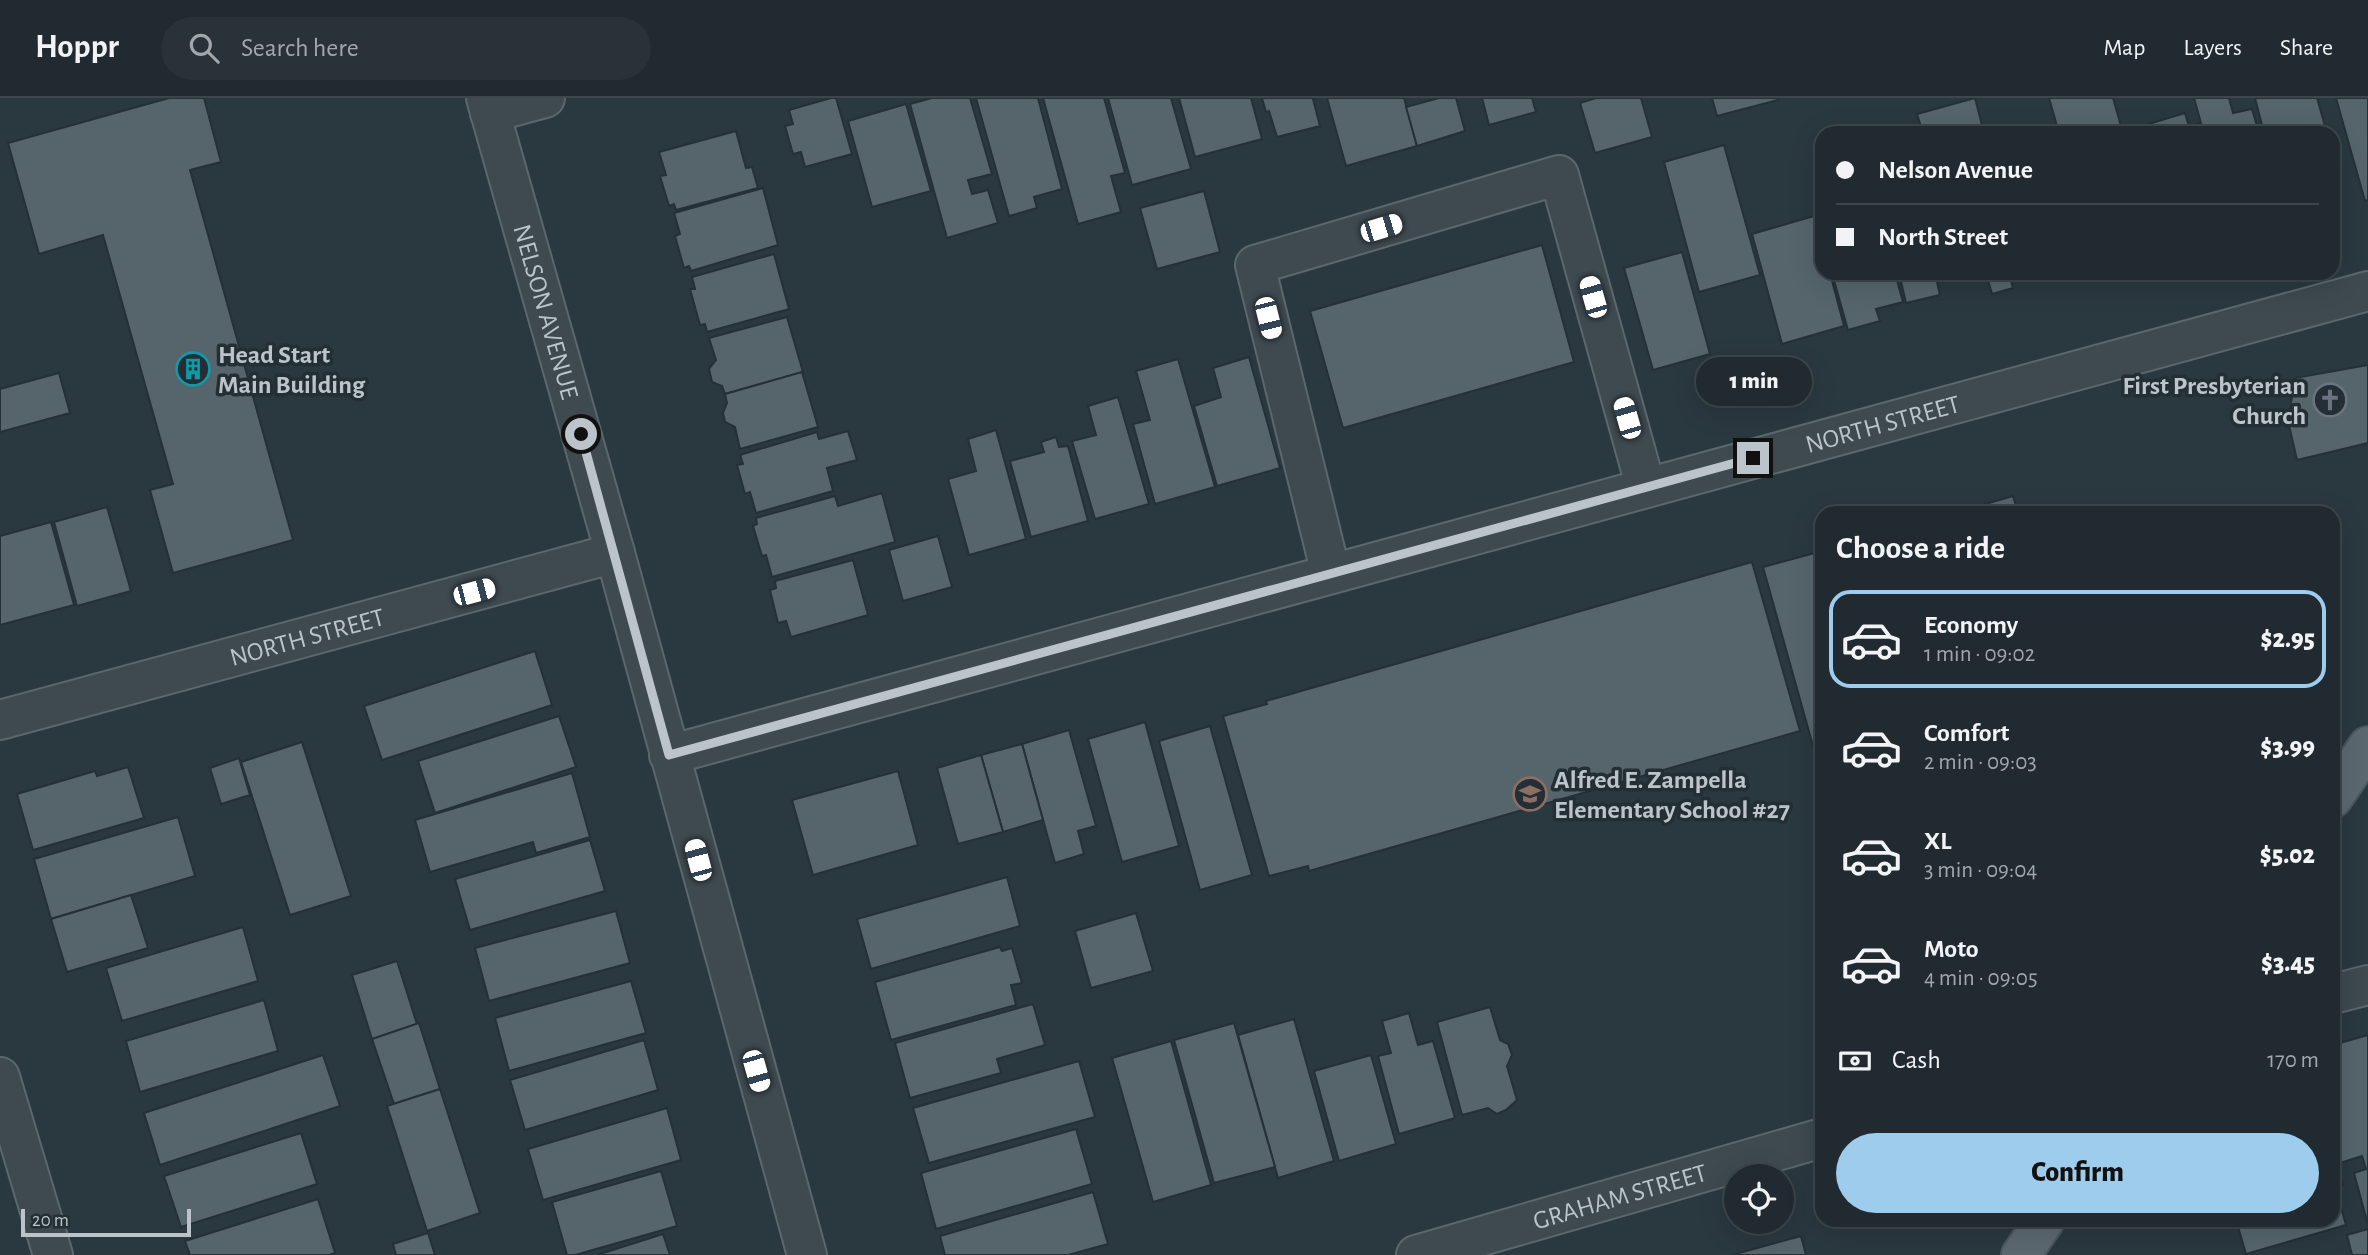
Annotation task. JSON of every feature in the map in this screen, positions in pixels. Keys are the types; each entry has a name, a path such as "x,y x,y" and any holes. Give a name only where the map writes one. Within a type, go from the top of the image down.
{"main road":[{"path":"2340,788 2368,746"},
{"path":"2021,1255 2040,1227"}],"street":[{"path":"488,106 545,98"},
{"name":"NELSON AVENUE","path":"488,106 615,553 807,1255"},
{"path":"1331,574 1255,265 1559,175 1646,488"},
{"name":"NORTH STREET","path":"669,755 2368,291"},
{"name":"NORTH STREET","path":"0,720 615,553"},
{"path":"2340,992 2368,985"},
{"path":"0,1077 52,1255"},
{"name":"GRAHAM STREET","path":"1416,1255 1815,1140"}],"building":[{"name":"Head Start Main Building","path":"169,98 204,98 221,162 190,170 293,540 173,573 150,490 173,484 103,235 39,254 8,143"},
{"path":"836,98 852,154 805,167 801,152 793,154 785,126 793,124 789,110"},
{"path":"932,98 970,98 992,174 968,180 972,194 988,190 998,223 947,238 910,104"},
{"path":"976,98 1038,98 1062,189 1034,197 1037,208 1009,216"},
{"path":"1043,98 1104,98 1125,173 1111,176 1121,212 1078,224"},
{"path":"1108,98 1171,98 1191,169 1132,185"},
{"path":"1179,98 1251,98 1262,139 1195,157"},
{"path":"1262,98 1316,98 1313,99 1320,126 1277,137"},
{"path":"1327,98 1404,98 1417,146 1346,166"},
{"path":"1439,98 1456,98 1465,131 1417,146 1406,107"},
{"path":"1482,98 1532,98 1536,112 1489,125"},
{"path":"1596,98 1641,98 1652,137 1595,153 1580,103"},
{"path":"1712,98 1778,98 1778,100 1717,116"},
{"path":"1975,98 1982,126 1921,126 1917,114"},
{"path":"2049,98 2113,98 2121,126 2057,126"},
{"path":"2194,98 2229,98 2233,113 2252,109 2257,126 2194,126 2201,123"},
{"path":"2255,98 2317,98 2325,126 2262,126"},
{"path":"2336,98 2368,98 2368,200 2365,201"},
{"path":"906,104 931,191 872,207 848,121"},
{"path":"2185,113 2189,126 2142,126"},
{"path":"736,131 746,168 752,167 758,188 676,210 674,204 669,206 660,176 666,175 659,152"},
{"path":"1724,145 1760,275 1699,292 1664,162"},
{"path":"763,188 778,245 691,271 689,266 684,268 675,236 680,234 674,213"},
{"path":"1204,191 1220,252 1157,269 1140,208"},
{"path":"1814,216 1815,280 1832,280 1844,326 1782,344 1752,234"},
{"path":"1542,245 1574,362 1343,428 1310,311"},
{"path":"1682,252 1710,354 1653,370 1624,268"},
{"path":"774,254 789,309 707,332 705,324 700,325 690,289 695,289 692,277"},
{"path":"1834,280 1897,280 1903,302 1876,309 1880,321 1848,330"},
{"path":"1901,280 1945,280 1937,282 1940,295 1906,303"},
{"path":"1988,280 2011,280 2013,288 1992,294"},
{"path":"787,317 803,372 725,394 722,386 712,382 709,369 716,360 709,338"},
{"path":"1249,357 1280,468 1217,486 1194,406 1221,397 1213,368"},
{"path":"1178,359 1215,487 1155,504 1133,424 1150,420 1136,371"},
{"name":"First Presbyterian Church","path":"2368,365 2368,443 2297,460 2288,421 2295,378"},
{"path":"802,372 818,427 740,449 735,427 725,422 725,394"},
{"path":"59,373 70,413 0,432 0,389"},
{"path":"1118,397 1149,504 1095,519 1072,441 1096,435 1088,406"},
{"path":"996,430 1026,539 969,555 948,479 976,471 968,439"},
{"path":"848,431 857,460 827,468 833,491 756,513 750,492 745,494 737,465 743,464 740,455 817,432 819,439"},
{"path":"1056,437 1059,447 1068,446 1088,521 1031,537 1010,461 1044,452 1041,442"},
{"path":"882,493 895,542 772,577 753,526 757,524 756,518 835,496 838,506"},
{"path":"2013,496 2016,506 1979,506"},
{"path":"107,507 131,591 77,606 54,522"},
{"path":"51,522 74,605 0,625 0,536"},
{"path":"938,536 952,587 903,601 889,550"},
{"path":"1815,553 1815,753 1763,567"},
{"path":"853,560 868,615 791,637 786,621 778,623 770,590 776,588 775,581"},
{"path":"1752,562 1800,731 1309,871 1308,866 1269,876 1223,716 1267,704 1266,701"},
{"path":"535,651 552,705 382,760 364,706"},
{"path":"559,716 576,767 435,813 418,761"},
{"path":"1145,722 1179,846 1122,862 1088,739"},
{"path":"1210,726 1252,875 1200,890 1159,741"},
{"path":"1069,730 1096,826 1078,831 1084,854 1055,863 1022,744"},
{"path":"302,742 351,896 290,915 241,762"},
{"path":"1022,744 1043,820 1003,832 981,755"},
{"path":"981,755 1003,832 958,844 937,768"},
{"path":"239,758 250,795 221,804 210,768"},
{"path":"128,767 144,818 33,850 17,794 95,771 97,776"},
{"path":"898,771 918,845 813,875 792,800"},
{"path":"572,773 590,837 536,853 533,842 430,872 415,820"},
{"path":"178,817 195,876 51,919 34,859"},
{"path":"590,840 605,891 470,930 455,879"},
{"path":"1007,877 1020,926 871,969 857,919"},
{"path":"131,895 148,948 67,972 51,919"},
{"path":"616,911 630,963 489,1001 475,948"},
{"path":"1136,913 1153,971 1091,988 1075,931"},
{"path":"243,927 258,981 122,1021 106,968"},
{"path":"1000,947 1002,951 1012,948 1022,983 1011,985 1016,1005 891,1040 875,982"},
{"path":"397,961 417,1024 372,1039 352,975"},
{"path":"631,981 646,1033 509,1071 495,1018"},
{"path":"264,1000 278,1051 140,1092 126,1041"},
{"path":"1033,1004 1045,1045 997,1059 1001,1073 910,1098 895,1043"},
{"path":"1490,1007 1500,1040 1508,1044 1512,1055 1507,1066 1517,1100 1497,1114 1488,1108 1462,1115 1437,1022"},
{"path":"1409,1013 1418,1045 1433,1041 1455,1118 1399,1134 1378,1056 1391,1053 1382,1021"},
{"path":"1294,1019 1334,1161 1278,1178 1238,1035"},
{"path":"419,1023 440,1089 394,1104 372,1039"},
{"path":"1234,1023 1275,1167 1214,1183 1174,1040"},
{"path":"2368,1035 2368,1225 2354,1173 2366,1169 2362,1156 2340,1163 2340,1043"},
{"path":"644,1040 658,1090 525,1130 510,1080"},
{"path":"1171,1041 1211,1185 1153,1202 1112,1058"},
{"path":"323,1055 340,1106 160,1165 144,1113"},
{"path":"1371,1055 1396,1144 1339,1161 1314,1071"},
{"path":"1079,1061 1095,1117 929,1163 913,1108"},
{"path":"440,1089 480,1213 427,1231 387,1106"},
{"path":"667,1108 681,1160 543,1200 528,1149"},
{"path":"1076,1129 1092,1184 936,1229 921,1173"},
{"path":"301,1133 317,1184 181,1227 164,1176"},
{"path":"661,1171 677,1226 567,1255 552,1202"},
{"path":"1093,1192 1108,1244 1068,1255 945,1255 940,1236"},
{"path":"318,1199 335,1253 190,1255 185,1241"},
{"path":"2340,1204 2346,1225 2340,1227"},
{"path":"2238,1227 2339,1227 2246,1254"},
{"path":"2368,1229 2368,1255 2352,1255 2347,1235"},
{"path":"428,1233 435,1255 396,1255 393,1244"},
{"path":"663,1234 670,1255 597,1255"},
{"path":"1801,1236 1806,1255 1732,1255"}],"place":[{"name":"Head Start Main Building","path":"193,369"},
{"name":"First Presbyterian Church","path":"2330,400"},
{"name":"Alfred E. Zampella Elementary School #27","path":"1530,794"}],"route":[{"path":"581,434 669,755 1753,458"}]}
